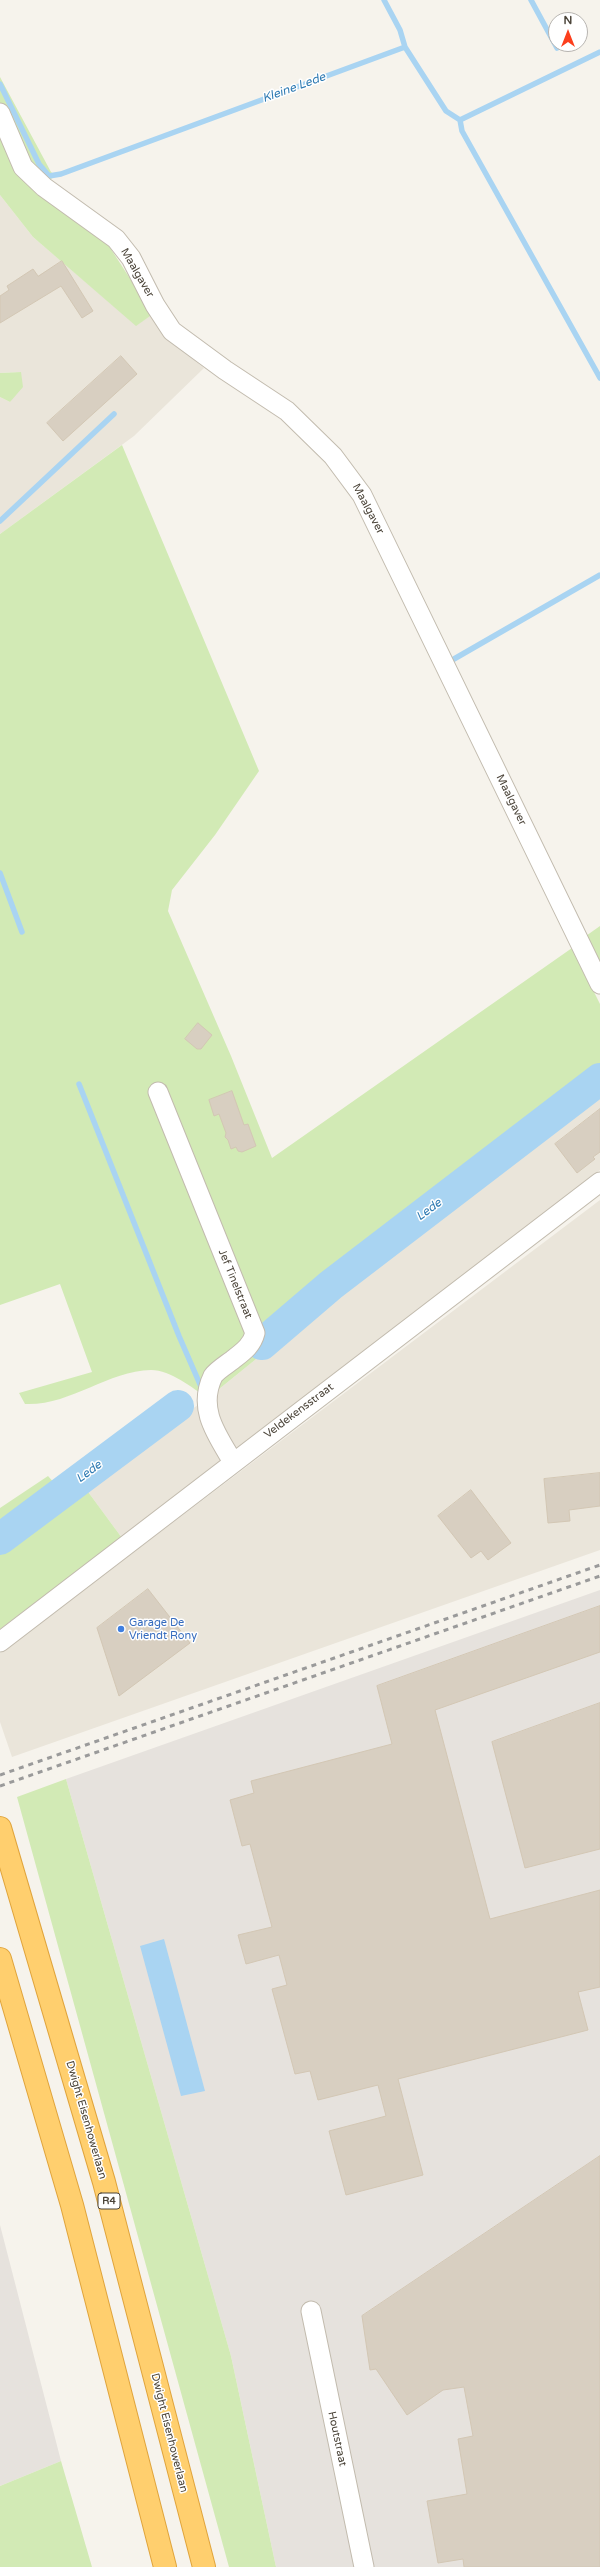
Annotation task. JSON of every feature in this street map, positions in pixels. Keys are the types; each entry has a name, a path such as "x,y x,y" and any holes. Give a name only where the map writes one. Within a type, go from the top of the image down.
{"highway":[{"name":"Dwight Eisenhowerlaan","path":"2,1832 104,2182 204,2567"},
{"path":"0,1959 72,2205 165,2567"}],"street":[{"name":"Maalgaver","path":"0,113 23,167 44,187 116,239 131,258 155,305 172,331 225,370 287,411 328,451 359,490 600,984"},
{"name":"Jef Tinelstraat","path":"158,1092 255,1332 253,1341 247,1349 214,1375 208,1395 209,1420 234,1462"},
{"name":"Veldekensstraat","path":"0,1642 600,1182"},
{"name":"Houtstraat","path":"311,2310 364,2567"}],"shaded area":[{"path":"0,195 33,237 136,325 153,314 168,339 204,368 134,436 0,534 0,397 10,402 21,372 0,373"},
{"path":"600,1096 600,1170 122,1538 83,1485 208,1398 329,1300"},
{"path":"600,1200 600,1550 12,1757 0,1722 0,1653"},
{"path":"600,1590 600,2567 276,2567 231,2356 66,1779"},
{"path":"0,2225 61,2461 0,2486"}],"green space":[{"path":"0,77 51,172 56,176 35,188 107,243 153,314 136,326 33,237 0,195"},
{"path":"21,372 23,387 10,402 0,397 0,373"},
{"path":"122,445 259,771 215,835 172,890 168,911 231,1056 272,1158 572,948 600,1004 600,1096 329,1300 208,1398 174,1376 151,1370 119,1376 57,1400 25,1404 19,1393 92,1372 60,1284 0,1305 0,534"},
{"path":"600,926 600,969 583,938"},
{"path":"48,1476 66,1496 83,1485 122,1538 0,1629 0,1508"},
{"path":"66,1779 231,2356 276,2567 229,2567 17,1797"},
{"path":"61,2461 92,2567 0,2567 0,2486"}],"water":[{"path":"164,1939 205,2091 181,2096 140,1946"}],"building":[{"path":"62,261 93,311 82,318 61,286 0,323 0,296 9,290 7,286 33,269 38,276"},
{"path":"121,356 137,374 63,441 47,423"},
{"path":"198,1023 212,1035 201,1049 197,1049 185,1039"},
{"path":"232,1091 244,1125 248,1124 256,1146 242,1152 238,1151 236,1147 231,1149 228,1140 225,1137 226,1133 219,1114 214,1116 209,1100"},
{"path":"600,1109 600,1152 593,1157 595,1159 577,1173 555,1144"},
{"path":"600,1473 600,1506 569,1510 570,1521 548,1523 544,1479"},
{"path":"471,1490 511,1543 488,1560 481,1551 471,1558 438,1516"},
{"path":"148,1589 190,1643 119,1696 97,1628"},
{"path":"600,1606 600,1652 435,1710 490,1919 600,1890 600,1987 578,1992 588,2030 398,2079 423,2175 346,2195 329,2131 386,2116 378,2085 318,2100 310,2071 295,2074 272,1989 287,1985 279,1955 246,1964 238,1935 272,1927 250,1844 242,1846 230,1800 254,1793 251,1781 392,1744 377,1686"},
{"path":"600,1703 600,1849 525,1868 492,1742"},
{"path":"600,2156 600,2567 464,2567 463,2559 438,2563 427,2501 467,2494 458,2439 473,2436 464,2387 443,2390 407,2415 376,2369 370,2370 362,2316"}],"waterway":[{"path":"384,0 400,30 405,47"},
{"path":"531,0 548,31"},
{"name":"Kleine Lede","path":"0,84 39,164 49,176 61,174 405,47 446,111 460,120 600,52"},
{"path":"460,120 462,131 600,378"},
{"path":"0,521 114,414"},
{"path":"454,659 600,575"},
{"path":"0,873 22,932"},
{"name":"Lede","path":"262,1344 331,1285 600,1079"},
{"path":"79,1084 179,1336 202,1389"},
{"name":"Lede","path":"0,1539 178,1406"}],"railway":[{"path":"0,1775 600,1565"},
{"path":"0,1786 600,1576"}],"place":[{"name":"Garage De Vriendt Rony","path":"121,1629"}]}
